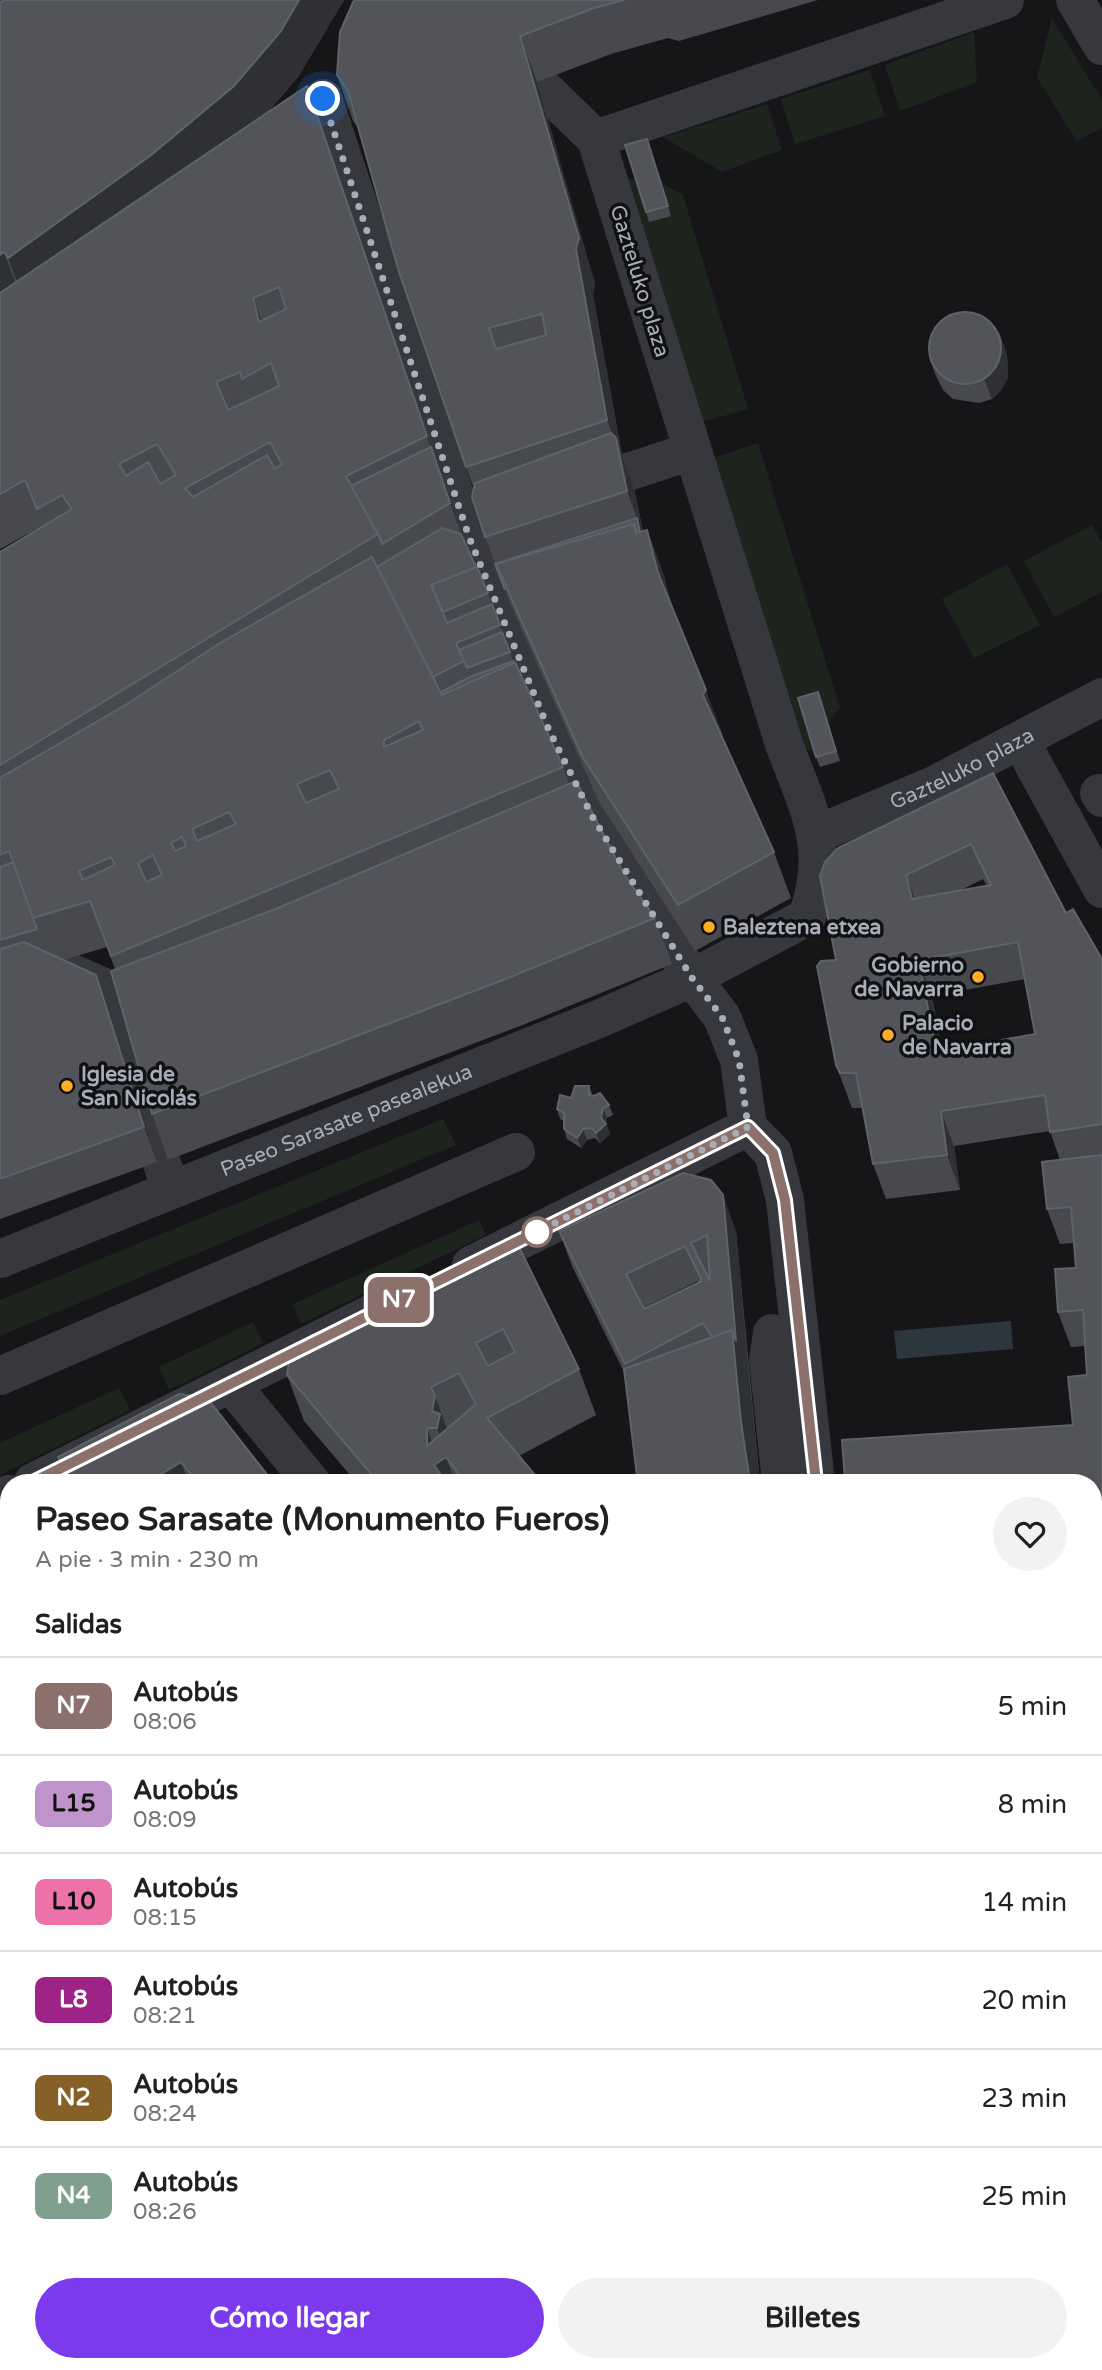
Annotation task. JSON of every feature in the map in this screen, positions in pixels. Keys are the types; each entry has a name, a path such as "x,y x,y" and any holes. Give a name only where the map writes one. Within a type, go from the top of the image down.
{"street":[{"path":"537,82 596,139 1005,0"},
{"path":"1074,0 1102,46"},
{"path":"289,122 337,86 479,530 549,730 592,816 692,978 722,1017 739,1060 748,1127 773,1153 785,1200 815,1474"},
{"name":"Gazteluko plaza","path":"596,139 784,744 817,834 817,889 807,918"},
{"path":"619,475 692,451"},
{"path":"436,557 479,530"},
{"name":"Gazteluko plaza","path":"817,834 934,785 1020,740 1098,708"},
{"path":"1020,740 1102,889"},
{"path":"554,832 592,816"},
{"name":"Paseo Sarasate pasealekua","path":"0,1259 167,1179 601,1018 692,978 807,918"},
{"path":"0,983 58,967 111,990 131,1005 167,1179"},
{"path":"49,1474 748,1127"},
{"path":"0,1376 516,1152"},
{"path":"780,1474 768,1360 772,1333 782,1346 797,1474"},
{"path":"231,1384 304,1474"}],"shaded area":[{"path":"1052,18 1102,100 1102,128 1077,141 1037,78"},
{"path":"974,32 977,82 900,111 885,65"},
{"path":"870,70 885,116 795,144 781,99"},
{"path":"767,104 782,150 722,172 663,137"},
{"path":"626,178 661,183 683,195 748,409 703,422"},
{"path":"758,443 840,708 828,723 821,702 816,753 802,747 713,458"},
{"path":"1092,525 1102,543 1102,592 1054,617 1024,561"},
{"path":"1007,564 1040,625 974,658 942,599"},
{"path":"443,1119 456,1145 0,1336 0,1300"},
{"path":"479,1220 486,1235 301,1324 293,1304"},
{"path":"1011,1321 1013,1349 897,1359 894,1331"},
{"path":"253,1322 263,1343 169,1390 159,1367"},
{"path":"119,1388 130,1410 2,1474 0,1443"}],"building":[{"path":"4,0 299,0 281,31 234,86 150,156 8,258 4,252 0,255 0,3"},
{"path":"354,0 624,0 594,8 520,36 579,238 576,249 607,420 466,467 398,269 348,91 337,75 340,32","holes":["542,314 546,335 496,349 489,328"]},
{"path":"307,86 427,436 346,476 378,534 0,765 0,552 72,509 62,495 37,509 25,480 0,494 0,293","holes":["279,287 286,309 259,322 253,298","271,363 279,386 228,410 216,382 240,372 242,379","270,442 282,464 275,469 267,455 193,497 185,488","157,444 176,475 160,484 148,462 126,476 119,464"]},
{"path":"647,139 668,206 646,212 625,145"},
{"path":"965,312 985,318 995,328 1001,348 995,368 985,378 965,384 945,378 935,368 929,348 935,328 945,318"},
{"path":"611,433 616,438 627,491 485,537 472,497 475,483"},
{"path":"431,447 450,503 382,544 351,486"},
{"path":"637,518 640,532 637,533 634,524 496,564 505,590 495,564"},
{"path":"634,524 636,533 647,530 658,573 706,690 703,695 774,852 678,905 582,756 496,564"},
{"path":"442,528 461,534 476,567 431,585 447,623 492,604 500,625 456,643 464,661 433,677 377,567"},
{"path":"372,557 442,695 515,662 563,767 111,956 90,901 33,918 9,851 0,855 0,778 127,704 220,643","holes":["419,721 423,730 384,747 384,740","330,770 339,789 306,803 297,784","229,812 236,824 197,841 192,829","182,837 186,846 175,851 171,843","153,855 162,875 146,882 138,863","111,857 115,865 83,880 79,871"]},
{"path":"477,567 488,593 443,612 431,585"},
{"path":"502,632 510,652 467,668 459,650"},
{"path":"513,661 514,663 442,695 441,692 470,677"},
{"path":"818,692 836,751 816,757 798,698"},
{"name":"Palacio de Navarra","path":"993,773 1066,913 1073,909 1102,959 1102,1124 1050,1132 1045,1095 941,1111 947,1155 873,1164 856,1073 840,1073 836,1065 817,966 821,961 836,960 820,876 825,862 838,848","holes":["971,844 991,885 912,899 906,875","1018,942 1035,1034 936,1052 919,960"]},
{"path":"576,781 624,874 655,918 503,980 152,1114 111,971 278,908"},
{"path":"13,862 37,929 0,940 0,867"},
{"name":"Iglesia de San Nicolás","path":"24,942 96,975 144,1127 0,1179 0,949"},
{"path":"575,1086 589,1086 589,1095 600,1093 609,1105 603,1108 601,1118 606,1124 596,1133 592,1128 583,1129 577,1138 564,1129 564,1113 557,1109 560,1095 571,1098"},
{"path":"1102,1155 1102,1474 844,1474 842,1440 1073,1425 1068,1377 1087,1375 1083,1310 1058,1312 1055,1269 1076,1268 1071,1207 1047,1209 1042,1162"},
{"path":"683,1173 711,1180 723,1195 736,1341 732,1330 712,1337 703,1323 625,1364 559,1231","holes":["707,1235 710,1281 691,1243","685,1246 702,1281 644,1309 626,1274"]},
{"path":"514,1237 579,1369 487,1418 534,1474 458,1474 446,1457 434,1465 440,1474 371,1474 287,1375 290,1357","holes":["503,1329 515,1352 488,1366 476,1343","459,1373 476,1404 427,1446 427,1428 437,1428 440,1414 432,1411 435,1396 431,1387"]},
{"path":"732,1330 749,1474 637,1474 624,1369"},
{"path":"179,1394 207,1398 267,1474 191,1474 181,1462 161,1474 67,1474 58,1457"}],"bus line":[{"name":"N7","path":"49,1474 748,1127 773,1153 785,1200 815,1474"}],"place":[{"name":"Baleztena etxea","path":"709,927"},
{"name":"Gobierno de Navarra","path":"978,977"},
{"name":"Palacio de Navarra","path":"888,1035"},
{"name":"Iglesia de San Nicolás","path":"67,1086"}],"route":[{"path":"323,99 469,537 549,730 592,816 692,978 722,1017 739,1060 748,1127 537,1232"}]}
